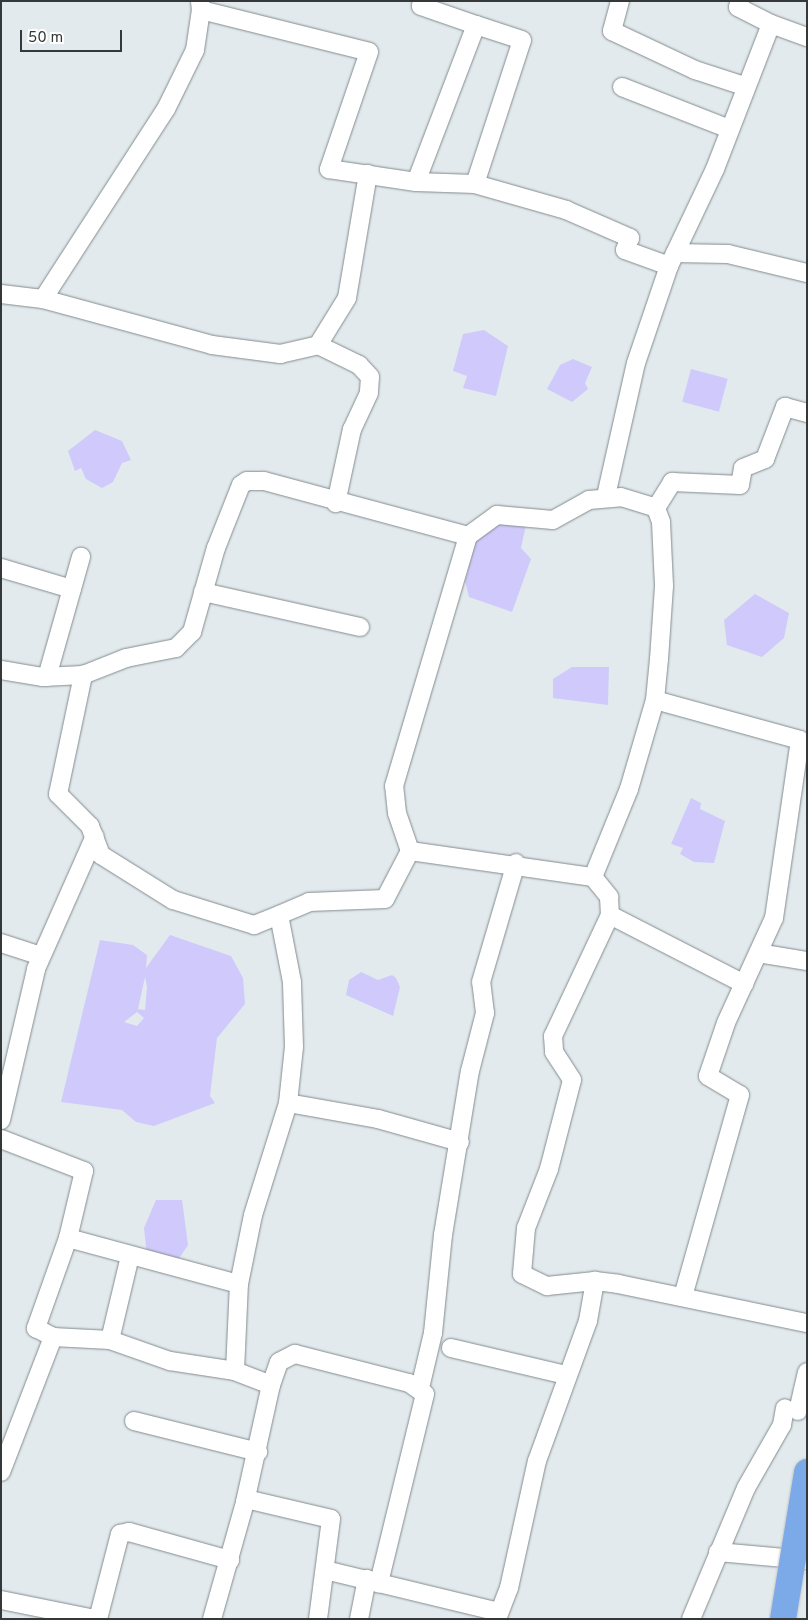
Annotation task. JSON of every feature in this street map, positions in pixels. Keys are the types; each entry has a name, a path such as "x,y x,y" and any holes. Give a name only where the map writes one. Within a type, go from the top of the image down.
{"highway":[{"path":"783,1619 807,1472"}],"street":[{"path":"422,1 421,6 522,40 475,184"},
{"path":"620,1 612,31 695,70 744,86"},
{"path":"740,1 738,7 771,24 807,37"},
{"path":"43,299 166,109 195,50 201,6 369,52 329,168 416,182 475,184 566,210 630,238 625,250 672,259 728,254 807,272"},
{"path":"606,496 636,363 672,259 715,169 744,86 771,24"},
{"path":"416,182 476,25"},
{"path":"622,87 729,129"},
{"path":"318,345 346,298 368,174"},
{"path":"1,294 43,299 212,345 280,354 318,345 359,365 370,377 369,393 352,429 336,503"},
{"path":"593,877 629,789 655,700 664,586 656,508 672,482 740,485 744,468 765,459 785,407 807,413"},
{"path":"1,670 47,677 83,675 126,658 176,648 192,632 203,592 240,486 264,481 336,503 468,536"},
{"path":"83,675 58,794 95,836 101,855 173,900 254,925 308,902 384,899 410,851 396,813 394,786 468,536 497,515 553,520 589,500 606,496 656,508"},
{"path":"47,677 81,557"},
{"path":"1,568 72,589"},
{"path":"203,592 360,627"},
{"path":"655,700 800,740 774,918 744,984 708,1076 740,1095 683,1297"},
{"path":"1,1120 4,1086 40,956 95,836"},
{"path":"410,851 516,863 593,877 608,897 610,915 553,1036 554,1052 572,1080 520,1261 522,1274 530,1282 564,1287 595,1281 683,1297 807,1324"},
{"path":"420,1388 433,1333 443,1235 485,1013 481,982 516,863"},
{"path":"235,1371 239,1284 253,1215 288,1103 294,1047 292,982 278,915"},
{"path":"610,915 744,984"},
{"path":"1,942 40,956"},
{"path":"758,953 807,961"},
{"path":"288,1103 378,1119 460,1142"},
{"path":"1,1139 84,1171 68,1238 36,1328 53,1337 110,1340 170,1361 235,1371 271,1386"},
{"path":"68,1238 239,1284"},
{"path":"110,1340 130,1256"},
{"path":"324,1570 373,1581 498,1615 509,1588 536,1460 566,1375 588,1321 595,1281"},
{"path":"1,1472 53,1337"},
{"path":"451,1348 566,1375"},
{"path":"212,1619 230,1560 258,1452 271,1386 279,1362 295,1354 420,1388 425,1394 424,1406 373,1581 359,1619"},
{"path":"691,1619 746,1488 782,1426 807,1372"},
{"path":"134,1421 258,1452"},
{"path":"246,1499 331,1519 318,1619"},
{"path":"1,1600 96,1619 120,1534 129,1532 230,1560"},
{"path":"718,1552 807,1560"}],"shaded area":[{"path":"484,330 508,346 496,396 463,388 467,376 453,371 463,334"},
{"path":"573,359 592,367 585,383 588,389 572,402 547,389 560,365"},
{"path":"691,369 728,379 719,412 682,402"},
{"path":"95,430 122,441 131,460 122,463 113,482 102,488 86,479 81,468 75,471 68,451"},
{"path":"492,523 526,525 521,548 531,559 512,612 469,597 465,581 476,541"},
{"path":"755,594 789,613 784,638 762,657 727,645 724,620"},
{"path":"572,667 609,667 608,705 553,698 553,679"},
{"path":"691,798 701,803 700,809 725,821 714,863 694,862 680,854 683,848 671,844"},
{"path":"170,935 231,956 243,978 245,1004 217,1038 210,1096 215,1103 154,1126 136,1122 122,1110 61,1102 100,940 133,945 147,955 146,968","holes":["145,977 147,987 145,1010 138,1009","137,1012 144,1018 137,1026 124,1022"]},
{"path":"361,972 378,980 392,975 396,978 400,987 393,1016 346,995 349,980"},
{"path":"156,1200 182,1200 188,1245 176,1263 147,1256 144,1228"}]}
